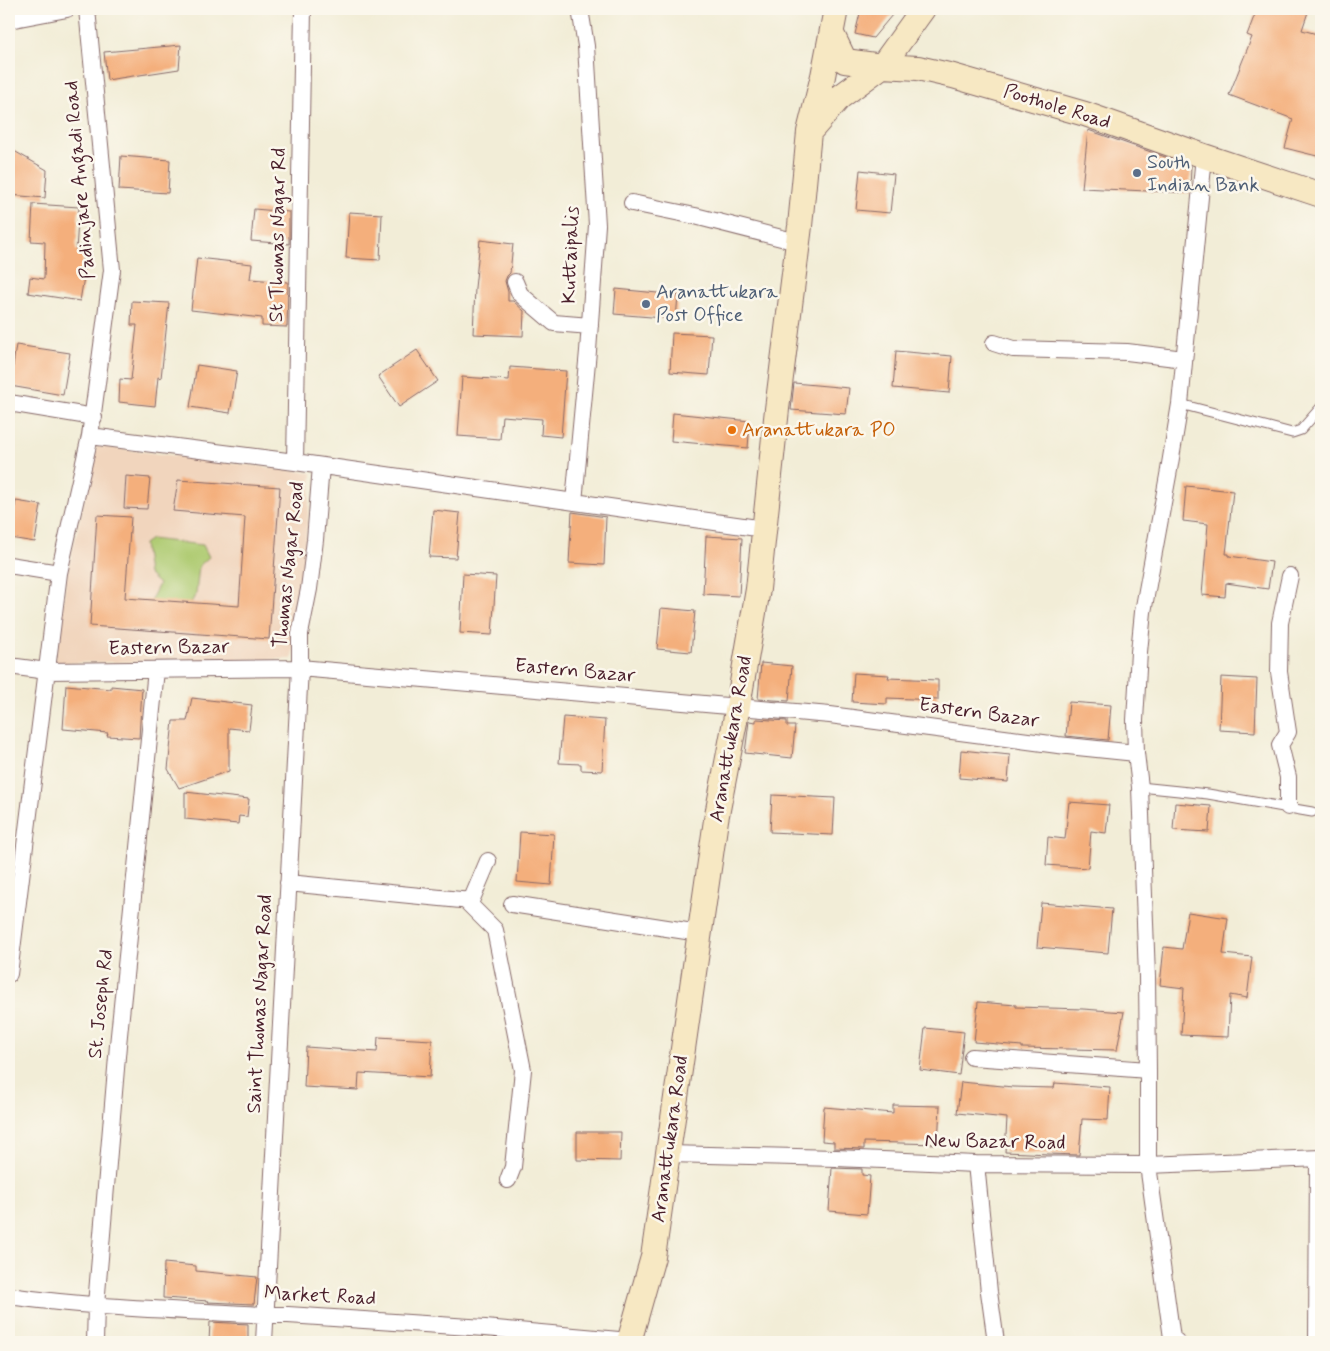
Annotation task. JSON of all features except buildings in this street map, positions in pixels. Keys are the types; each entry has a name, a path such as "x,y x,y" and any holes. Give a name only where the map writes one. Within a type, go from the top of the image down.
{"main road":[{"name":"Aranattukara Road","path":"629,1342 653,1257 698,933 716,820 758,589 809,132 823,76 836,9"},
{"path":"809,132 840,97 882,66 923,9"},
{"name":"Poothole Road","path":"832,34 845,61 918,68 953,76 1084,114 1321,195"}],"street":[{"path":"9,20 67,9"},
{"name":"Padinjare Angadi Road","path":"47,671 60,574 94,417 112,270 87,9"},
{"name":"St Thomas Nagar Rd","path":"295,462 303,9"},
{"name":"Kuttaipalis","path":"574,502 597,224 586,46 580,9"},
{"path":"1174,1340 1148,1165 1147,977 1140,787 1134,720 1144,612 1180,404 1204,156"},
{"path":"632,203 695,216 797,242"},
{"path":"515,282 520,294 554,323 590,326"},
{"path":"994,343 1013,349 1127,352 1184,359"},
{"path":"9,403 94,417"},
{"path":"90,436 295,462 764,529"},
{"name":"Thomas Nagar Road","path":"300,668 300,634 309,590 321,466"},
{"path":"9,565 60,574"},
{"path":"1288,807 1288,777 1280,745 1288,732 1279,672 1280,623 1290,576"},
{"name":"Eastern Bazar","path":"9,666 47,671 300,668 830,715 1058,746 1136,753"},
{"name":"Saint Thomas Nagar Road","path":"264,1342 300,668"},
{"name":"St. Joseph Rd","path":"95,1342 96,1305 118,1045 156,670"},
{"path":"9,974 47,671"},
{"path":"288,883 471,901 488,861"},
{"path":"465,900 495,930 524,1070 512,1167 508,1180"},
{"path":"512,904 698,933"},
{"path":"972,1057 1148,1070"},
{"name":"New Bazar Road","path":"668,1154 976,1164 1148,1165 1320,1158"},
{"path":"1317,1342 1320,1158"},
{"path":"976,1164 996,1342"},
{"name":"Market Road","path":"9,1296 96,1305 265,1315 288,1314 629,1342"}],"lane":[{"path":"1180,404 1292,432 1301,430 1321,407"},
{"path":"1140,787 1208,794 1312,812"}],"shaded area":[{"path":"97,446 312,473 292,659 55,663 67,574"}],"green space":[{"path":"151,539 203,545 209,557 199,566 196,594 179,624 142,617 159,584 148,574 144,544"}],"place":[{"name":"South Indian Bank","path":"1137,173"},
{"name":"Aranattukara Post Office","path":"646,304"},
{"name":"Aranattukara PO","path":"732,430"}]}
